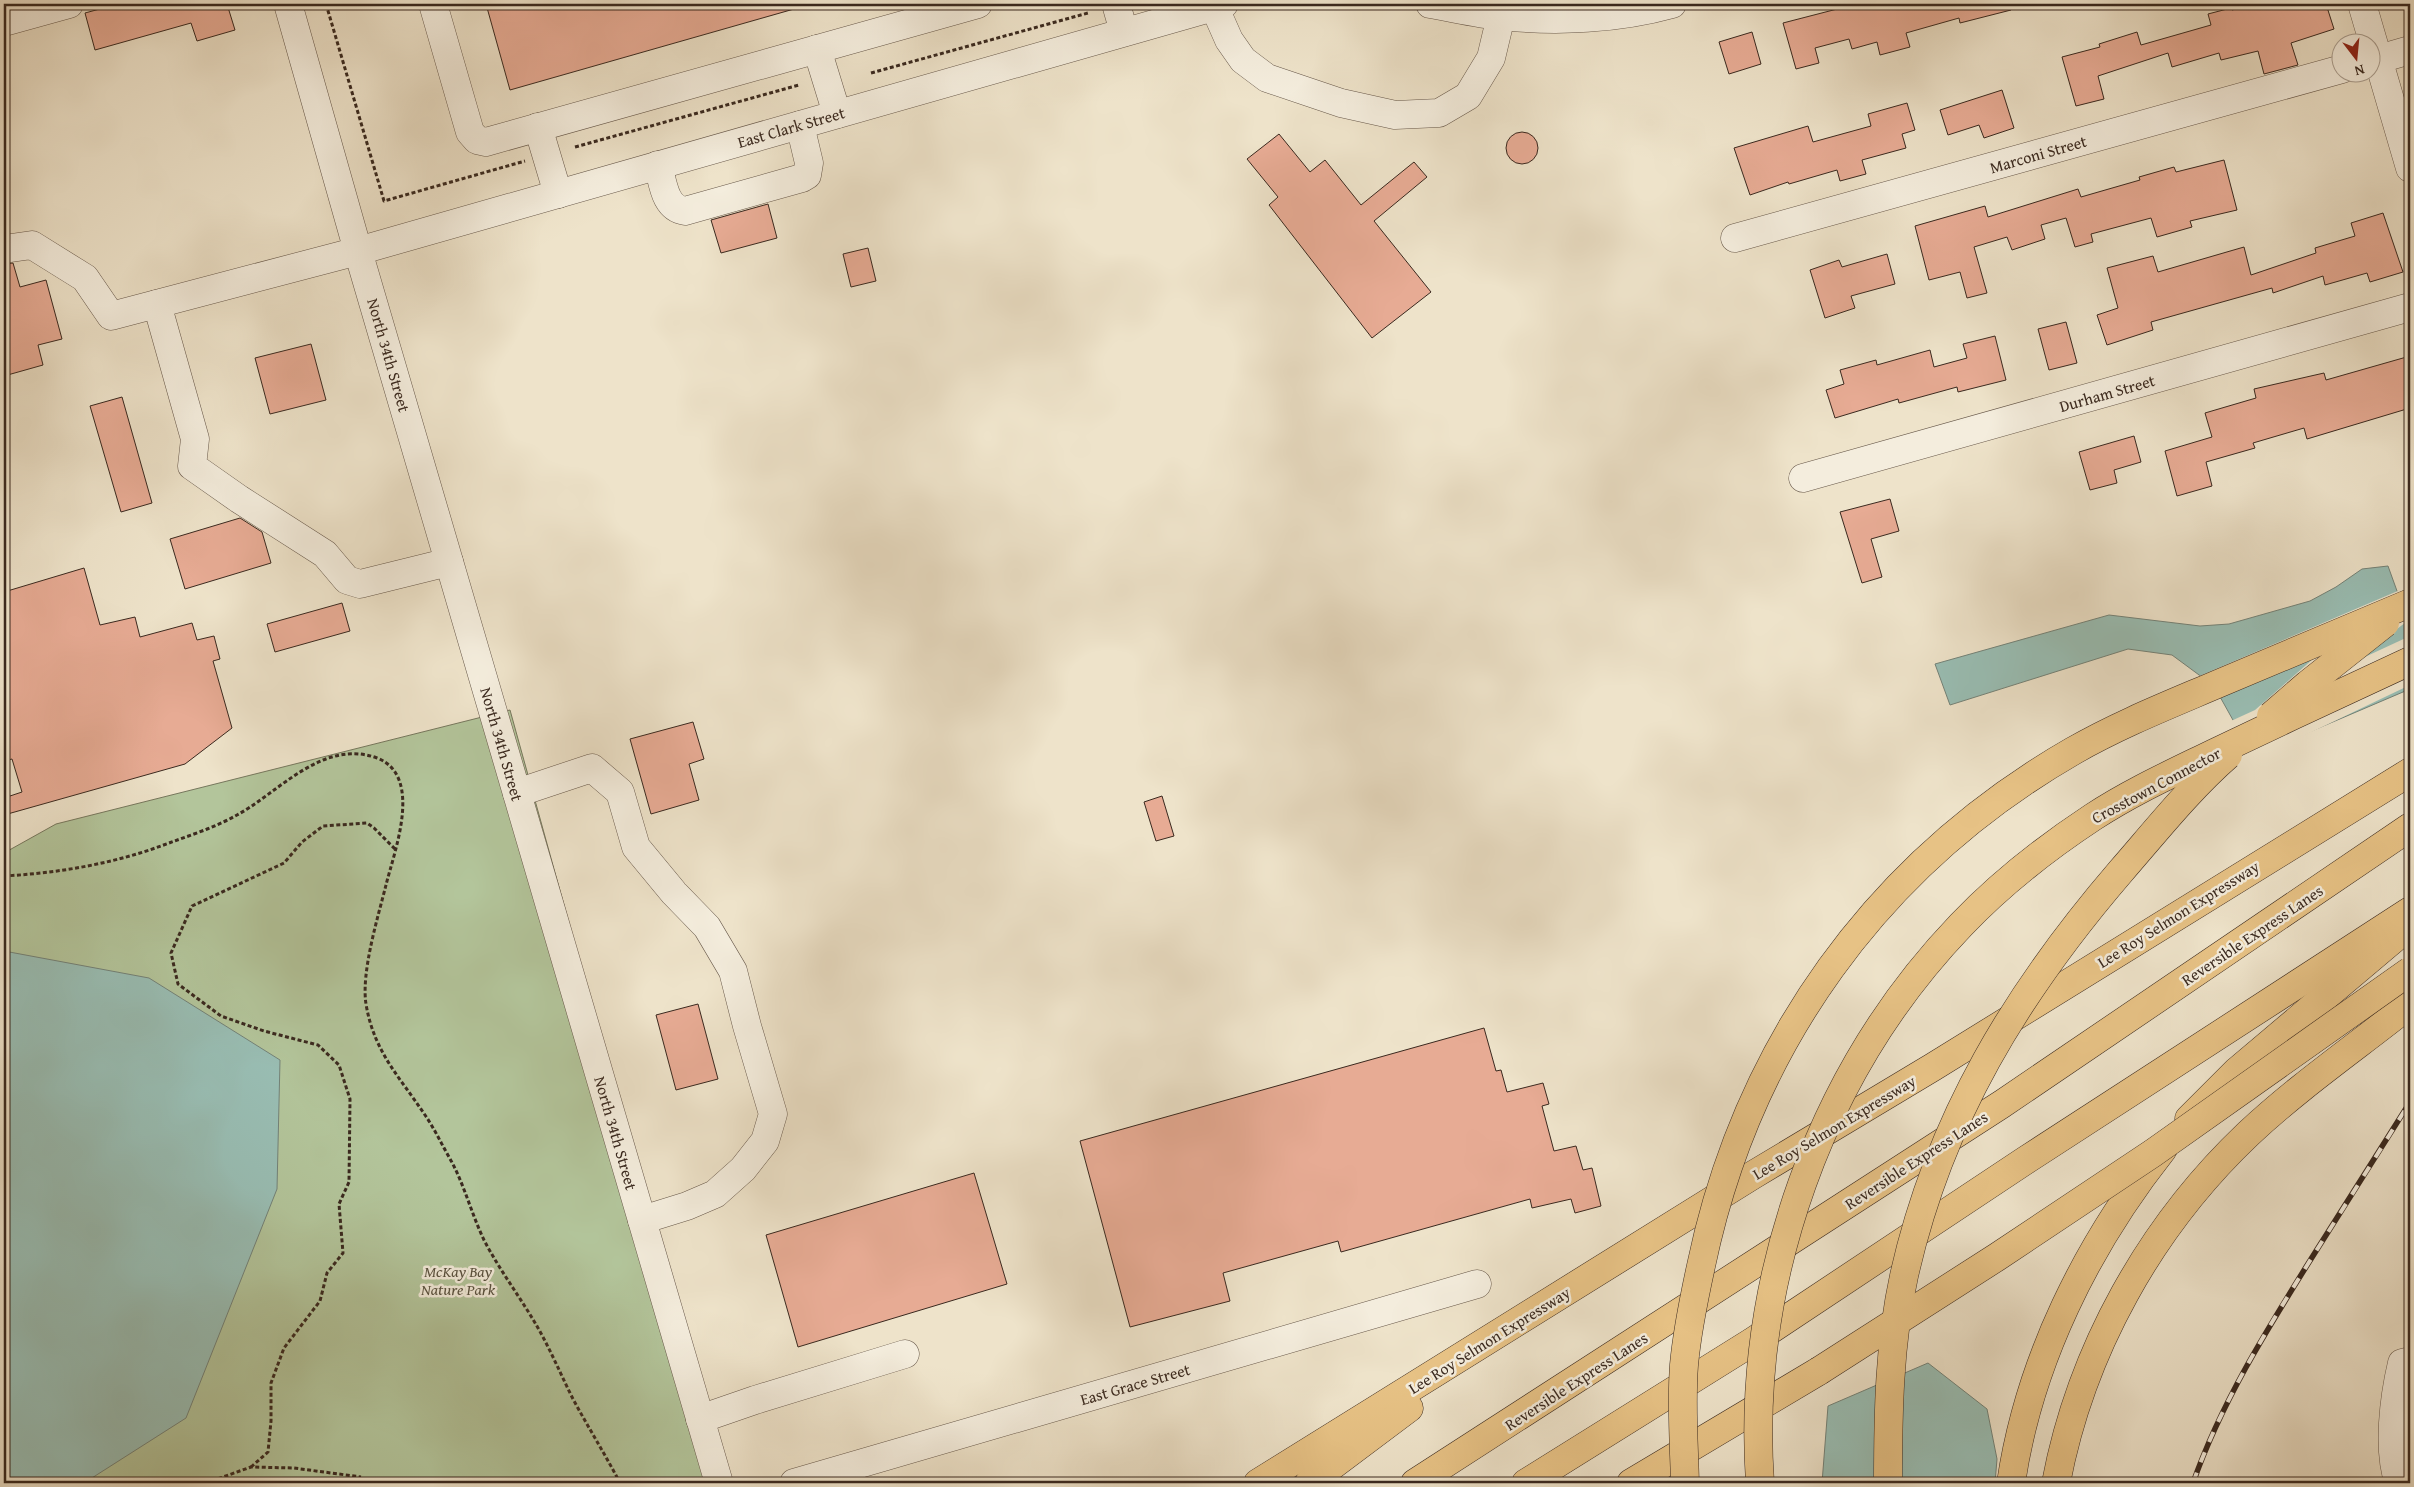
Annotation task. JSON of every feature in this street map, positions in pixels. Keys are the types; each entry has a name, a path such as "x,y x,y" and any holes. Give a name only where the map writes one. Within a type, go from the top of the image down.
{"highway":[{"path":"1685,1483 1683,1434 1684,1364 1696,1287 1719,1192 1749,1111 1784,1040 1816,987 1857,932 1908,876 1963,826 2033,775 2075,750 2162,708 2410,603"},
{"path":"1888,1483 1890,1372 1904,1276 1921,1213 1942,1150 1997,1039 2032,984 2087,911 2158,827 2222,760 2308,684 2410,603"},
{"name":"Crosstown Connector","path":"1760,1483 1758,1418 1762,1358 1770,1299 1792,1213 1812,1159 1851,1075 1908,987 1960,926 1989,897 2023,868 2095,816 2167,776 2410,661"},
{"name":"Lee Roy Selmon Expressway","path":"1258,1483 1502,1333 1753,1175 2410,772"},
{"name":"Reversible Express Lanes","path":"1415,1483 1771,1255 2002,1104 2410,826"},
{"path":"1526,1483 1752,1342 2026,1160 2410,911"},
{"path":"2011,1483 2024,1420 2035,1384 2076,1284 2102,1236 2136,1184 2169,1141 2237,1070 2410,926"},
{"path":"1631,1483 1819,1371 1997,1257 2169,1141 2410,971"},
{"path":"2056,1483 2074,1408 2092,1361 2124,1294 2166,1227 2197,1189 2247,1135 2283,1103 2410,1004"},
{"path":"1309,1483 1381,1430 1502,1333"}],"street":[{"path":"4,22 69,4"},
{"name":"North 34th Street","path":"288,4 358,251 719,1483"},
{"path":"433,4 470,132 477,140 486,142 978,4"},
{"path":"1116,4 1124,32"},
{"path":"1430,4 1501,16 1556,19 1615,15 1669,4"},
{"path":"2362,4 2368,32"},
{"path":"1219,5 1229,40 1243,60 1267,78 1342,103 1395,115 1439,113 1468,96 1491,58 1501,16"},
{"name":"East Clark Street","path":"4,249 32,245 85,278 111,316 358,251 1219,5"},
{"path":"817,49 837,114"},
{"path":"2382,58 2410,50"},
{"name":"Marconi Street","path":"1735,238 2332,72"},
{"path":"2381,82 2410,168"},
{"path":"658,165 668,200 673,206 685,211 793,181 807,175 809,169 800,125"},
{"path":"538,127 558,194"},
{"path":"157,304 195,439 192,466 325,554 347,580 360,584 449,562"},
{"name":"Durham Street","path":"1803,478 2410,307"},
{"path":"517,793 592,768 620,792 636,847 674,893 707,927 733,971 773,1114 765,1141 743,1169 715,1194 687,1206 642,1220"},
{"name":"East Grace Street","path":"794,1483 1477,1284"},
{"path":"700,1419 905,1354"},
{"path":"2399,1483 2394,1470 2394,1398 2408,1359"}],"path":[{"path":"326,4 384,201 526,161"},
{"path":"871,73 1088,13"},
{"path":"575,147 799,85"},
{"path":"4,876 119,860 168,844 237,815 296,774 317,762 340,756 361,756 377,758 390,766 399,781 403,803 402,821 396,850 377,919 366,976 365,1000 376,1043 387,1063 427,1116 456,1170 482,1237 498,1266 539,1328 573,1399 620,1483"},
{"path":"251,1467 268,1452 271,1421 271,1383 284,1348 320,1301 327,1273 343,1253 339,1204 349,1182 350,1100 339,1065 318,1045 264,1031 222,1016 178,984 173,973 171,953 192,906 284,863 302,842 323,826 366,823 374,828 396,850"},
{"path":"206,1483 251,1467 294,1468 361,1477"}],"green space":[{"name":"McKay Bay Nature Park","path":"510,710 724,1483 4,1483 4,853 56,824"}],"water":[{"path":"2388,566 2410,627 2410,689 2253,756 2214,686 2172,655 2128,649 1950,705 1935,664 2109,615 2200,626 2229,624 2310,601 2336,587 2362,569"},
{"path":"4,951 149,978 280,1060 277,1189 186,1418 84,1483 4,1483"},
{"path":"1928,1363 1987,1409 1997,1459 1995,1483 1822,1483 1828,1406"}],"pier":[{"path":"2400,590 2410,619 2354,662 2410,636 2410,685 2280,747 2251,758 2231,721 2255,710 2314,658 2212,687 2197,677"}],"building":[{"path":"118,4 227,4 235,30 197,41 191,23 95,50 85,13"},
{"path":"486,4 793,4 794,9 510,90"},
{"path":"1839,4 2010,4 2011,10 1960,23 1959,18 1906,33 1910,47 1880,55 1877,42 1852,49 1849,39 1815,48 1819,63 1796,69 1783,23 1841,8"},
{"path":"2255,4 2326,4 2334,29 2291,43 2298,65 2264,74 2258,51 2221,60 2219,53 2172,67 2168,53 2098,76 2104,99 2076,106 2062,57 2100,47 2099,44 2137,32 2141,45 2211,25 2208,14"},
{"path":"1752,32 1761,64 1729,74 1719,42"},
{"path":"2002,90 2014,128 1984,138 1979,125 1948,135 1940,110"},
{"path":"1907,103 1915,130 1902,134 1906,148 1862,160 1866,174 1840,181 1837,170 1789,184 1788,182 1750,195 1734,148 1808,126 1813,142 1871,126 1868,114"},
{"path":"1522,132 1534,136 1538,148 1534,160 1522,164 1510,160 1506,148 1510,136"},
{"path":"1279,134 1310,172 1325,160 1361,205 1414,162 1427,177 1374,221 1431,292 1372,338 1269,205 1278,197 1247,159"},
{"path":"2224,160 2237,210 2190,221 2192,227 2157,237 2151,218 2091,234 2093,242 2075,247 2066,218 2041,225 2045,239 2012,250 2007,237 1974,247 1987,293 1967,298 1960,272 1929,280 1915,226 1985,206 1988,217 2078,189 2081,197 2140,180 2139,177 2174,167 2176,172"},
{"path":"768,204 777,238 721,253 711,220"},
{"path":"2383,213 2403,272 2370,282 2367,273 2325,285 2323,276 2273,293 2272,288 2151,322 2153,330 2107,345 2097,315 2118,308 2107,268 2153,256 2158,272 2244,247 2251,275 2316,253 2315,248 2355,236 2351,223"},
{"path":"868,248 876,281 851,287 843,254"},
{"path":"1887,254 1895,284 1851,296 1855,308 1825,318 1810,270 1839,260 1842,267"},
{"path":"13,263 20,287 46,280 62,339 38,345 43,365 4,376 4,264"},
{"path":"2066,322 2077,363 2049,370 2038,329"},
{"path":"1995,336 2006,380 1958,392 1957,387 1899,403 1898,399 1835,418 1826,390 1844,384 1840,370 1876,360 1877,365 1930,350 1934,367 1967,358 1963,344"},
{"path":"311,344 326,400 270,414 255,358"},
{"path":"2410,356 2410,408 2307,439 2304,428 2253,443 2255,448 2206,462 2212,486 2177,496 2165,451 2212,437 2205,413 2256,398 2254,389 2324,373 2326,380"},
{"path":"122,397 152,503 121,512 90,406"},
{"path":"2134,436 2141,462 2114,470 2117,483 2090,490 2079,452"},
{"path":"1890,499 1899,531 1871,539 1882,577 1862,583 1840,512"},
{"path":"240,518 262,532 271,563 185,589 170,539"},
{"path":"84,568 100,625 135,617 140,637 192,623 197,640 214,636 220,659 213,661 232,728 185,764 4,815 4,798 22,792 12,759 4,761 4,592"},
{"path":"342,603 350,631 275,652 267,624"},
{"path":"693,722 704,759 689,764 699,800 651,814 630,739"},
{"path":"1162,796 1174,836 1156,841 1144,802"},
{"path":"698,1004 718,1079 676,1090 656,1015"},
{"path":"1484,1028 1496,1071 1501,1070 1507,1092 1543,1083 1549,1104 1542,1106 1554,1151 1576,1146 1583,1170 1592,1168 1601,1206 1575,1213 1571,1199 1532,1208 1530,1199 1341,1252 1338,1241 1223,1273 1230,1301 1130,1327 1080,1141"},
{"path":"974,1173 1007,1284 798,1347 766,1235"}],"railway":[{"path":"2193,1483 2217,1424 2261,1340 2410,1102"}]}
